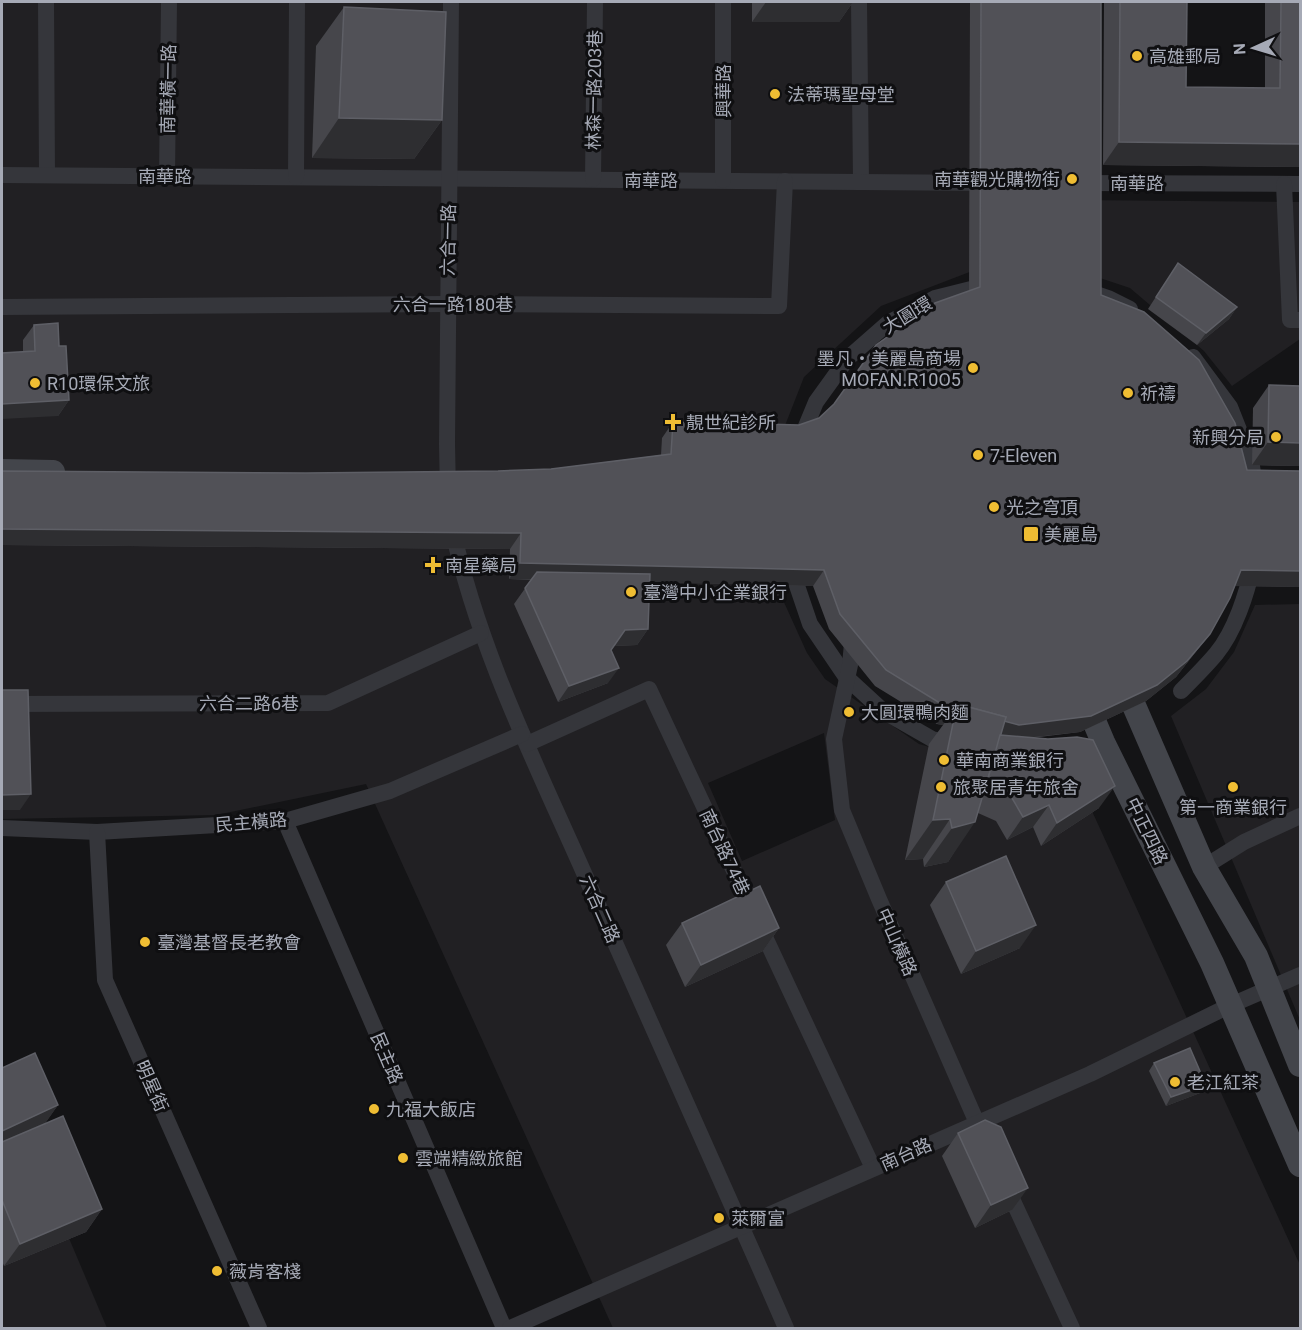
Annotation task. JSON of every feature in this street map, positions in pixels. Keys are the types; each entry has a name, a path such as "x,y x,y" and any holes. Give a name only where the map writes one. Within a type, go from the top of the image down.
{"street":[{"path":"46,2 47,175"},
{"name":"南華橫一路","path":"167,176 169,2"},
{"path":"296,177 297,2"},
{"name":"六合一路","path":"446,478 451,2"},
{"name":"林森一路203巷","path":"593,179 595,2"},
{"name":"興華路","path":"723,2 723,180"},
{"path":"859,2 861,181"},
{"name":"南華路","path":"2,175 1009,183"},
{"name":"六合一路180巷","path":"2,307 448,304 779,306 785,181"},
{"name":"南華路","path":"1066,183 1292,184"},
{"path":"1292,184 1290,320 1300,320"},
{"name":"大圓環","path":"793,462 816,402 847,359 888,323 935,298 987,284 1010,283"},
{"path":"1065,286 1108,297 1147,319"},
{"path":"1182,346 1198,361 1230,407 1251,460 1264,502 1234,498"},
{"path":"2,471 72,472"},
{"name":"六合二路","path":"446,478 451,523 481,633 524,739 786,1329"},
{"path":"1180,691 1218,653 1240,612 1247,591 1254,547"},
{"path":"788,550 791,569 810,624 846,677 883,711 932,739 975,751"},
{"name":"中山橫路","path":"855,620 850,665 834,739 842,810 987,1144"},
{"name":"六合二路6巷","path":"2,704 328,703 481,633"},
{"name":"中正四路","path":"1113,659 1204,867 1256,956 1300,1065"},
{"name":"中正四路","path":"1072,672 1103,742 1230,1005 1300,1165"},
{"name":"南台路74巷","path":"524,739 649,689 873,1168"},
{"name":"民主橫路","path":"2,828 97,832 285,821 390,791 524,739"},
{"path":"1204,867 1244,842 1300,816"},
{"name":"民主路","path":"285,821 504,1329"},
{"name":"明星街","path":"97,832 105,980 259,1329"},
{"name":"南台路","path":"510,1329 1090,1074 1230,1005 1300,975"},
{"path":"1002,1176 1072,1329"}],"shaded area":[{"path":"2,2 986,2 980,268 881,306 804,377 777,446 773,578 807,653 825,679 919,744 993,765 1075,774 1300,1265 1300,1328 613,1328 366,784 216,815 2,819","holes":["824,733 835,820 742,861 708,783"]},
{"path":"1073,200 1300,202 1300,339 1232,386 1204,351 1130,288 1067,267"},
{"path":"1300,604 1300,1020 1171,716 1206,689 1234,652 1255,605"},
{"path":"2,1080 107,1328 2,1328"}],"building":[{"path":"981,2 1101,2 1101,295 1144,312 1199,360 1235,423 1247,470 1300,471 1300,571 1241,570 1230,598 1210,634 1187,661 1157,685 1091,716 1019,725 1004,721 1006,717 957,704 954,710 948,708 886,670 840,614 824,570 520,563 521,533 2,529 2,471 306,473 551,469 671,454 673,422 799,425 819,418 834,404 876,345 935,303 980,287"},
{"name":"高雄郵局","path":"1120,2 1187,2 1186,87 1280,88 1281,2 1300,2 1300,144 1119,142"},
{"path":"344,7 446,12 442,120 339,118"},
{"path":"1178,263 1237,307 1206,333 1156,297"},
{"path":"58,323 59,346 66,346 69,400 2,404 2,353 35,351 34,325"},
{"path":"1269,385 1300,386 1300,443 1268,442"},
{"path":"537,572 650,574 648,629 625,630 611,650 619,668 569,686 525,588"},
{"path":"2,690 28,690 31,794 2,795"},
{"path":"957,704 1006,717 975,822 952,828 950,819 933,820"},
{"path":"1000,735 1048,739 1077,737 1093,740 1115,786 1057,823 1049,805 1023,817 1012,798 986,786"},
{"path":"1006,856 1036,925 976,951 946,882"},
{"path":"760,886 779,928 701,965 682,923"},
{"name":"老江紅茶","path":"1190,1048 1206,1085 1171,1097 1154,1063"},
{"path":"35,1053 58,1105 2,1131 2,1068"},
{"path":"63,1116 102,1209 20,1244 2,1200 2,1142"},
{"path":"985,1120 1001,1127 1028,1188 991,1205 958,1133"}],"place":[{"name":"高雄郵局","path":"1137,56"},
{"name":"法蒂瑪聖母堂","path":"775,94"},
{"name":"南華觀光購物街","path":"1072,179"},
{"name":"墨凡・美麗島商場 MOFAN.R10O5","path":"973,368"},
{"name":"R10環保文旅","path":"35,383"},
{"name":"祈禱","path":"1128,393"},
{"name":"靚世紀診所","path":"673,422"},
{"name":"新興分局","path":"1276,437"},
{"name":"7-Eleven","path":"978,455"},
{"name":"光之穹頂","path":"994,507"},
{"name":"美麗島","path":"1031,534"},
{"name":"南星藥局","path":"433,565"},
{"name":"臺灣中小企業銀行","path":"631,592"},
{"name":"大圓環鴨肉麵","path":"849,712"},
{"name":"華南商業銀行","path":"944,760"},
{"name":"旅聚居青年旅舍","path":"941,787"},
{"name":"第一商業銀行","path":"1233,787"},
{"name":"臺灣基督長老教會","path":"145,942"},
{"name":"老江紅茶","path":"1175,1082"},
{"name":"九福大飯店","path":"374,1109"},
{"name":"雲端精緻旅館","path":"403,1158"},
{"name":"萊爾富","path":"719,1218"},
{"name":"薇肯客棧","path":"217,1271"}]}
